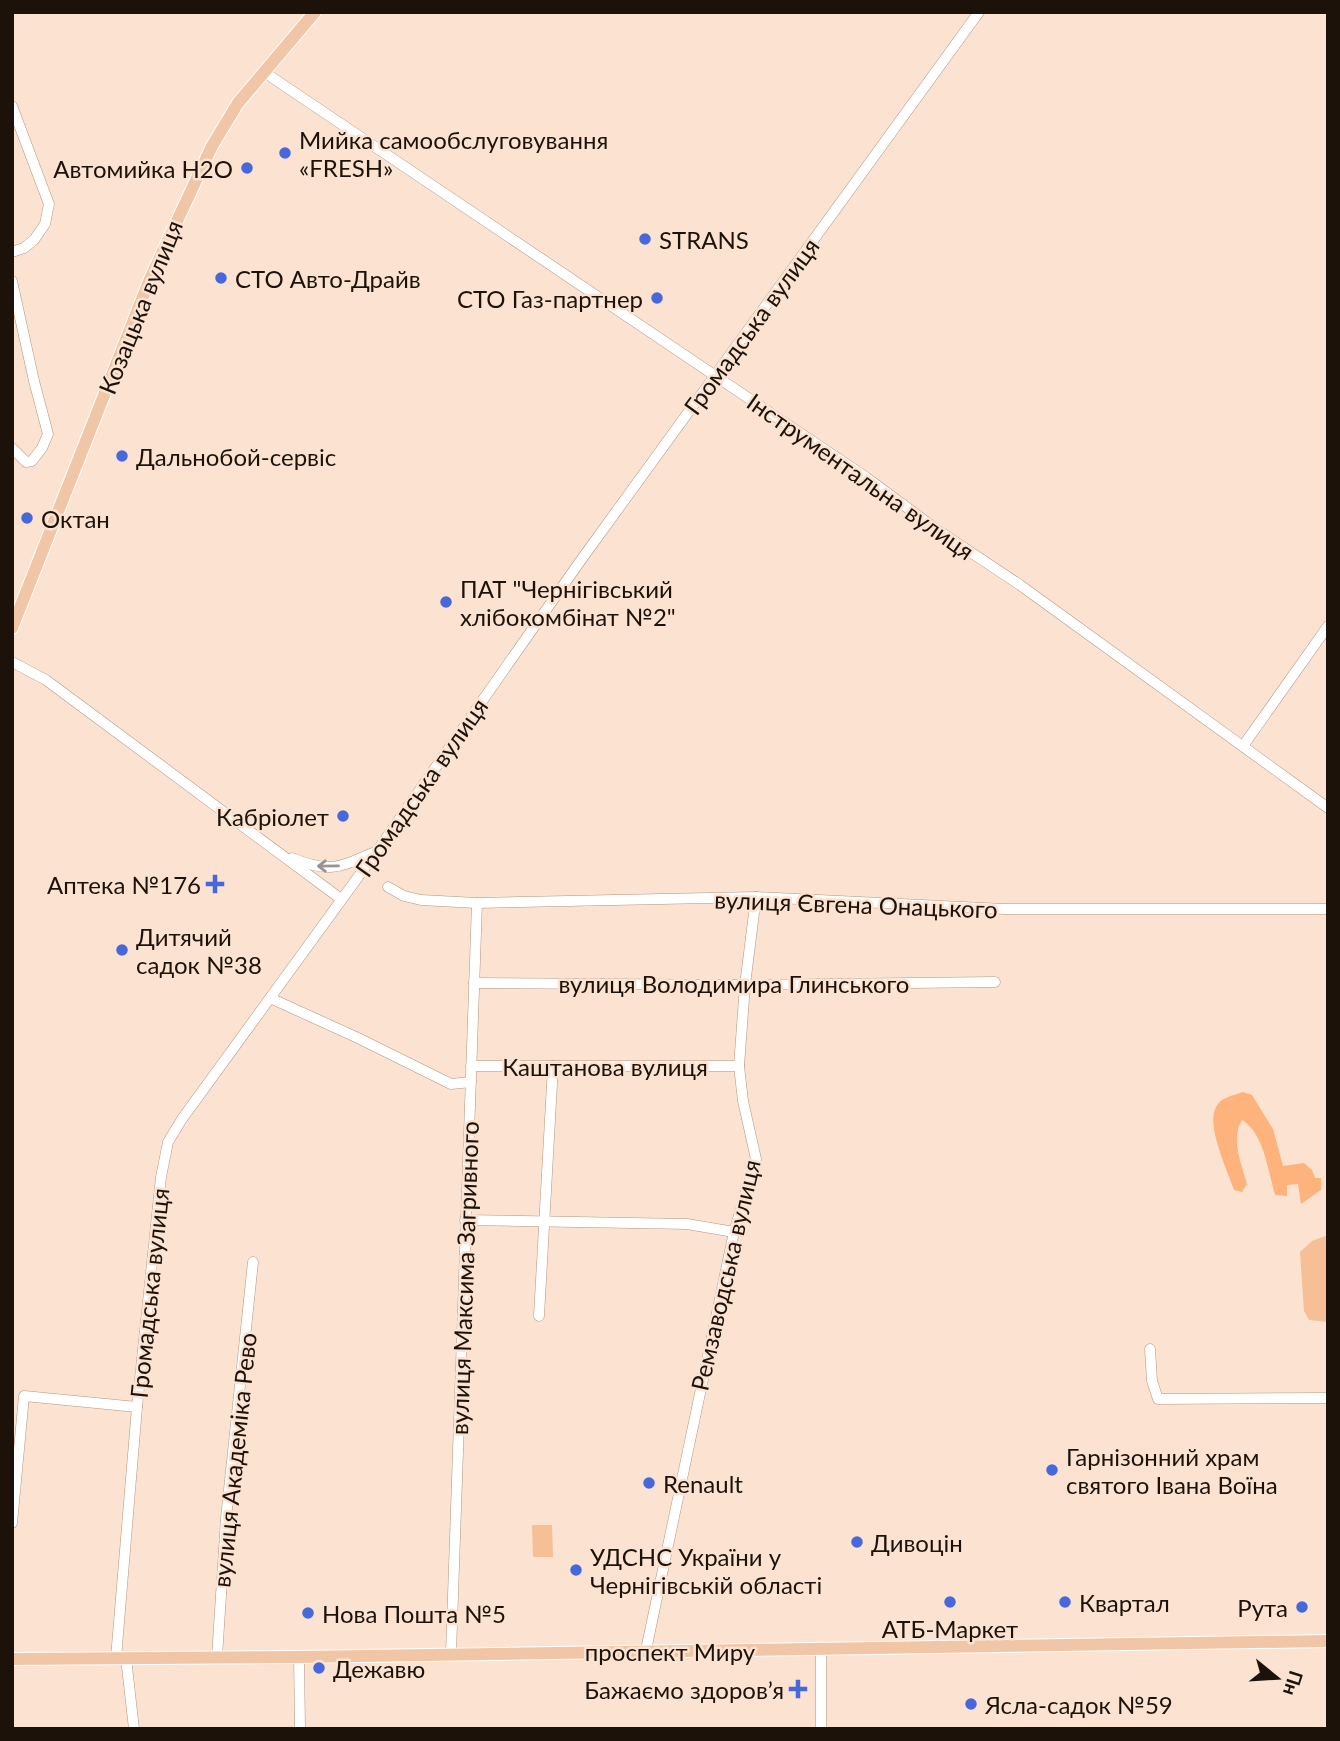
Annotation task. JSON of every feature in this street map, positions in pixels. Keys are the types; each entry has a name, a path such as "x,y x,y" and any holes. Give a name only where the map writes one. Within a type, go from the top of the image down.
{"main road":[{"name":"Козацька вулиця","path":"12,628 181,210 238,103 314,12"},
{"name":"проспект Миру","path":"12,1659 1328,1641"}],"street":[{"name":"Громадська вулиця","path":"134,1729 121,1658 137,1407 161,1177 168,1142 377,851 573,570 979,12"},
{"name":"Інструментальна вулиця","path":"264,72 716,376 1020,585 1328,808"},
{"path":"12,106 49,204 45,224 34,240 24,248 12,252"},
{"path":"12,281 48,434 32,461 26,462 12,448"},
{"path":"1243,746 1328,626"},
{"path":"12,662 46,680 341,899"},
{"path":"278,852 322,869 346,865 377,851"},
{"name":"вулиця Євгена Онацького","path":"388,887 404,896 421,900 477,903 756,897 1004,909 1328,909"},
{"name":"Ремзаводська вулиця","path":"646,1650 734,1232 756,1159 743,1101 739,1066 745,985 756,897"},
{"name":"вулиця Максима Загривного","path":"451,1653 477,903"},
{"name":"вулиця Володимира Глинського","path":"474,984 995,982"},
{"name":"Каштанова вулиця","path":"270,998 451,1084 471,1082"},
{"name":"Каштанова вулиця","path":"471,1066 739,1066"},
{"path":"539,1316 553,1066"},
{"path":"465,1220 687,1224 734,1232"},
{"name":"вулиця Академіка Рево","path":"217,1657 226,1518 253,1262"},
{"path":"1150,1349 1152,1381 1158,1399 1328,1398"},
{"path":"12,1523 24,1396 137,1407"},
{"path":"821,1649 821,1729"},
{"path":"299,1657 300,1729"}],"shaded area":[{"path":"1243,1092 1252,1095 1273,1129 1283,1166 1304,1163 1312,1170 1315,1178 1321,1178 1321,1190 1301,1204 1298,1184 1287,1185 1287,1196 1275,1195 1260,1143 1242,1120 1237,1144 1247,1184 1242,1192 1234,1190 1222,1159 1213,1122 1218,1104 1229,1096"},
{"path":"1328,1235 1328,1322 1309,1320 1304,1311 1300,1252 1312,1241"},
{"path":"532,1525 552,1525 553,1557 533,1557"}],"place":[{"name":"Мийка самообслуговування «FRESH»","path":"285,153"},
{"name":"Автомийка H2O","path":"247,168"},
{"name":"STRANS","path":"645,239"},
{"name":"СТО Авто-Драйв","path":"221,278"},
{"name":"СТО Газ-партнер","path":"657,298"},
{"name":"Дальнобой-сервіс","path":"122,456"},
{"name":"Октан","path":"27,518"},
{"name":"ПАТ \"Чернігівський хлібокомбінат №2\"","path":"446,602"},
{"name":"Кабріолет","path":"343,816"},
{"name":"Аптека №176","path":"215,884"},
{"name":"Дитячий садок №38","path":"122,950"},
{"name":"Гарнізонний храм святого Івана Воїна","path":"1052,1470"},
{"name":"Renault","path":"649,1483"},
{"name":"Дивоцін","path":"857,1542"},
{"name":"УДСНС України у Чернігівській області","path":"576,1570"},
{"name":"АТБ-Маркет","path":"950,1602"},
{"name":"Квартал","path":"1065,1602"},
{"name":"Рута","path":"1302,1607"},
{"name":"Нова Пошта №5","path":"308,1613"},
{"name":"Дежавю","path":"319,1668"},
{"name":"Бажаємо здоров’я","path":"798,1689"},
{"name":"Ясла-садок №59","path":"971,1704"}]}
